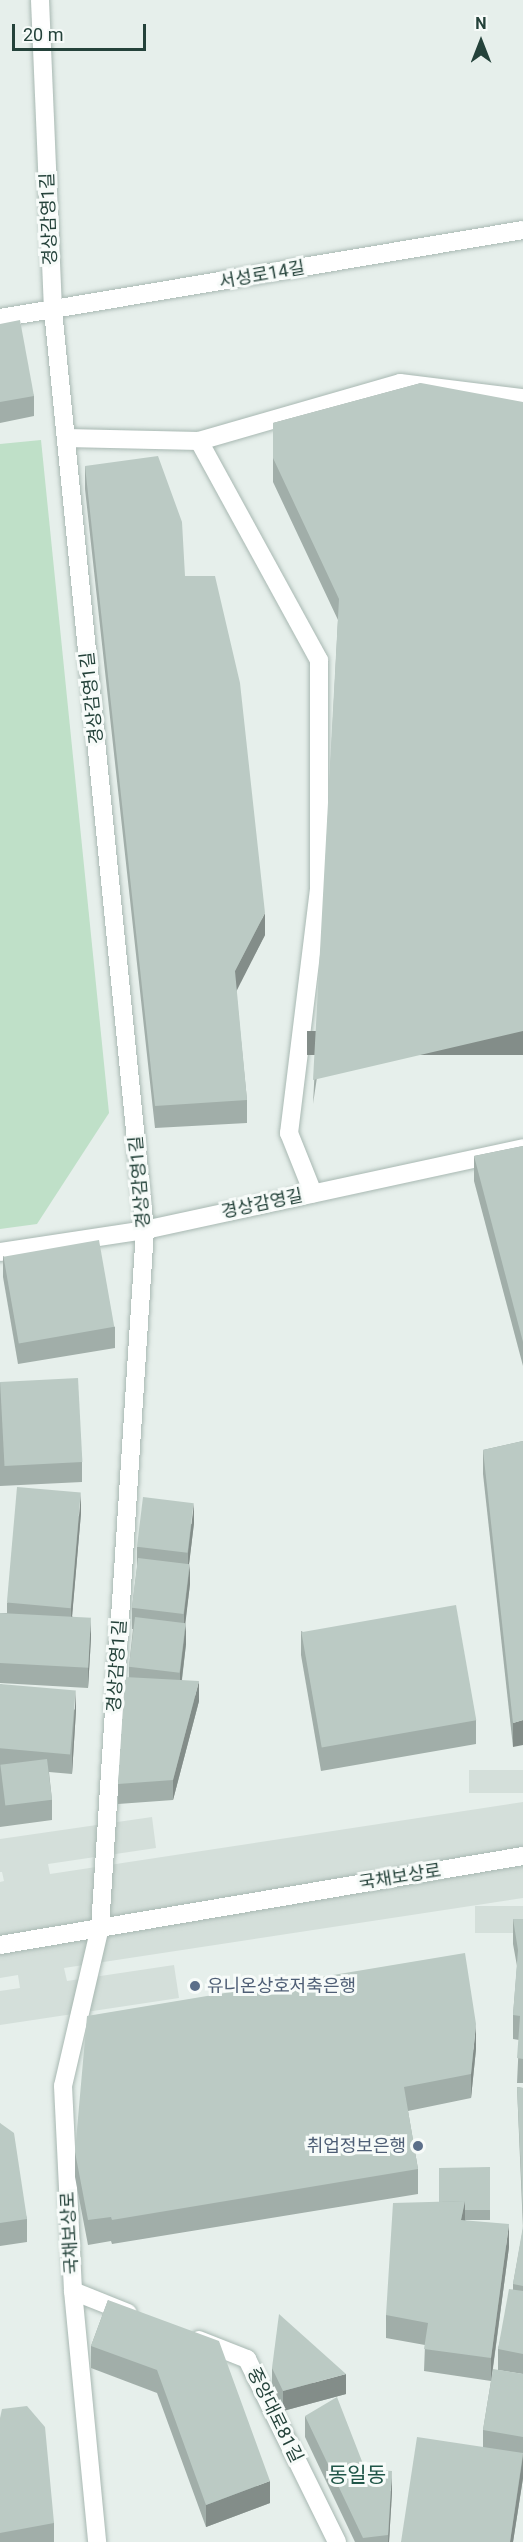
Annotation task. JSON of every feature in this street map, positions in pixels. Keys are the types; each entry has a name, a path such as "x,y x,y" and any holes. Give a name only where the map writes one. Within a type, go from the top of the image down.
{"street":[{"name":"경상감영1길","path":"39,0 53,310 145,1230 100,1927"},
{"name":"서성로14길","path":"0,318 523,230"},
{"path":"66,438 199,441 399,383 523,398"},
{"path":"199,441 319,660 319,889 289,1133 314,1192"},
{"name":"경상감영길","path":"0,1252 145,1230 523,1148"},
{"name":"국채보상로","path":"0,1945 523,1857"},
{"name":"국채보상로","path":"97,2542 73,2291 63,2086 100,1927"},
{"path":"73,2291 149,2321"},
{"name":"중앙대로81길","path":"182,2333 247,2359 337,2542"}],"shaded area":[{"path":"469,1770 523,1770 523,1793 469,1793"},
{"path":"523,1802 523,1898 64,1968 67,1981 174,1965 179,1998 0,2025 0,1991 20,1988 18,1975 0,1978 0,1882 4,1881 2,1872 0,1872 0,1839 152,1817 156,1848 48,1864 50,1874"},
{"path":"475,1906 523,1906 523,1933 475,1933"}],"green space":[{"path":"41,440 109,1113 37,1224 0,1229 0,444"}],"building":[{"path":"20,320 34,396 0,402 0,324"},
{"path":"421,383 523,402 523,1031 313,1080 339,599 273,458 273,423"},
{"path":"158,456 182,522 185,576 215,576 240,683 265,913 235,971 247,1100 155,1106 85,466"},
{"path":"523,1146 523,1342 474,1156"},
{"path":"99,1240 114,1327 19,1344 3,1257"},
{"path":"78,1378 82,1462 5,1466 0,1382"},
{"path":"523,1441 523,1720 513,1723 483,1450"},
{"path":"17,1487 81,1493 71,1608 7,1603"},
{"path":"143,1497 194,1503 188,1553 137,1547"},
{"path":"138,1558 190,1564 184,1614 132,1608"},
{"path":"456,1605 476,1720 322,1747 301,1632"},
{"path":"0,1613 91,1618 88,1668 0,1663"},
{"path":"135,1617 186,1623 180,1673 129,1667"},
{"path":"125,1677 199,1681 173,1780 118,1784"},
{"path":"0,1684 76,1691 70,1754 0,1748"},
{"path":"47,1759 52,1800 5,1805 0,1765"},
{"path":"513,1919 523,1919 523,2059 517,2058 520,2016 513,2015 518,1950"},
{"path":"465,1953 476,2024 471,2074 404,2087 418,2169 112,2220 111,2217 88,2220 75,2152 87,2016"},
{"path":"517,2087 523,2088 523,2215"},
{"path":"0,2123 14,2133 27,2219 0,2223"},
{"path":"490,2167 490,2210 465,2210 465,2201 439,2202 439,2168"},
{"path":"465,2201 461,2220 509,2224 491,2358 424,2349 428,2323 386,2315 393,2203"},
{"path":"523,2226 523,2286 513,2284"},
{"path":"509,2289 523,2291 523,2354 498,2349"},
{"path":"108,2300 219,2341 270,2481 206,2505 157,2370 91,2346"},
{"path":"279,2314 346,2374 283,2391 272,2368"},
{"path":"493,2369 523,2374 523,2437 483,2430"},
{"path":"337,2397 365,2469 392,2471 388,2535 363,2538 305,2416"},
{"path":"27,2406 45,2427 54,2523 0,2533 0,2418 2,2409"},
{"path":"417,2437 523,2453 510,2542 401,2542"}],"place":[{"name":"유니온상호저축은행","path":"195,1986"},
{"name":"취업정보은행","path":"418,2146"}],"district":[{"name":"동일동","path":"357,2475"}]}
